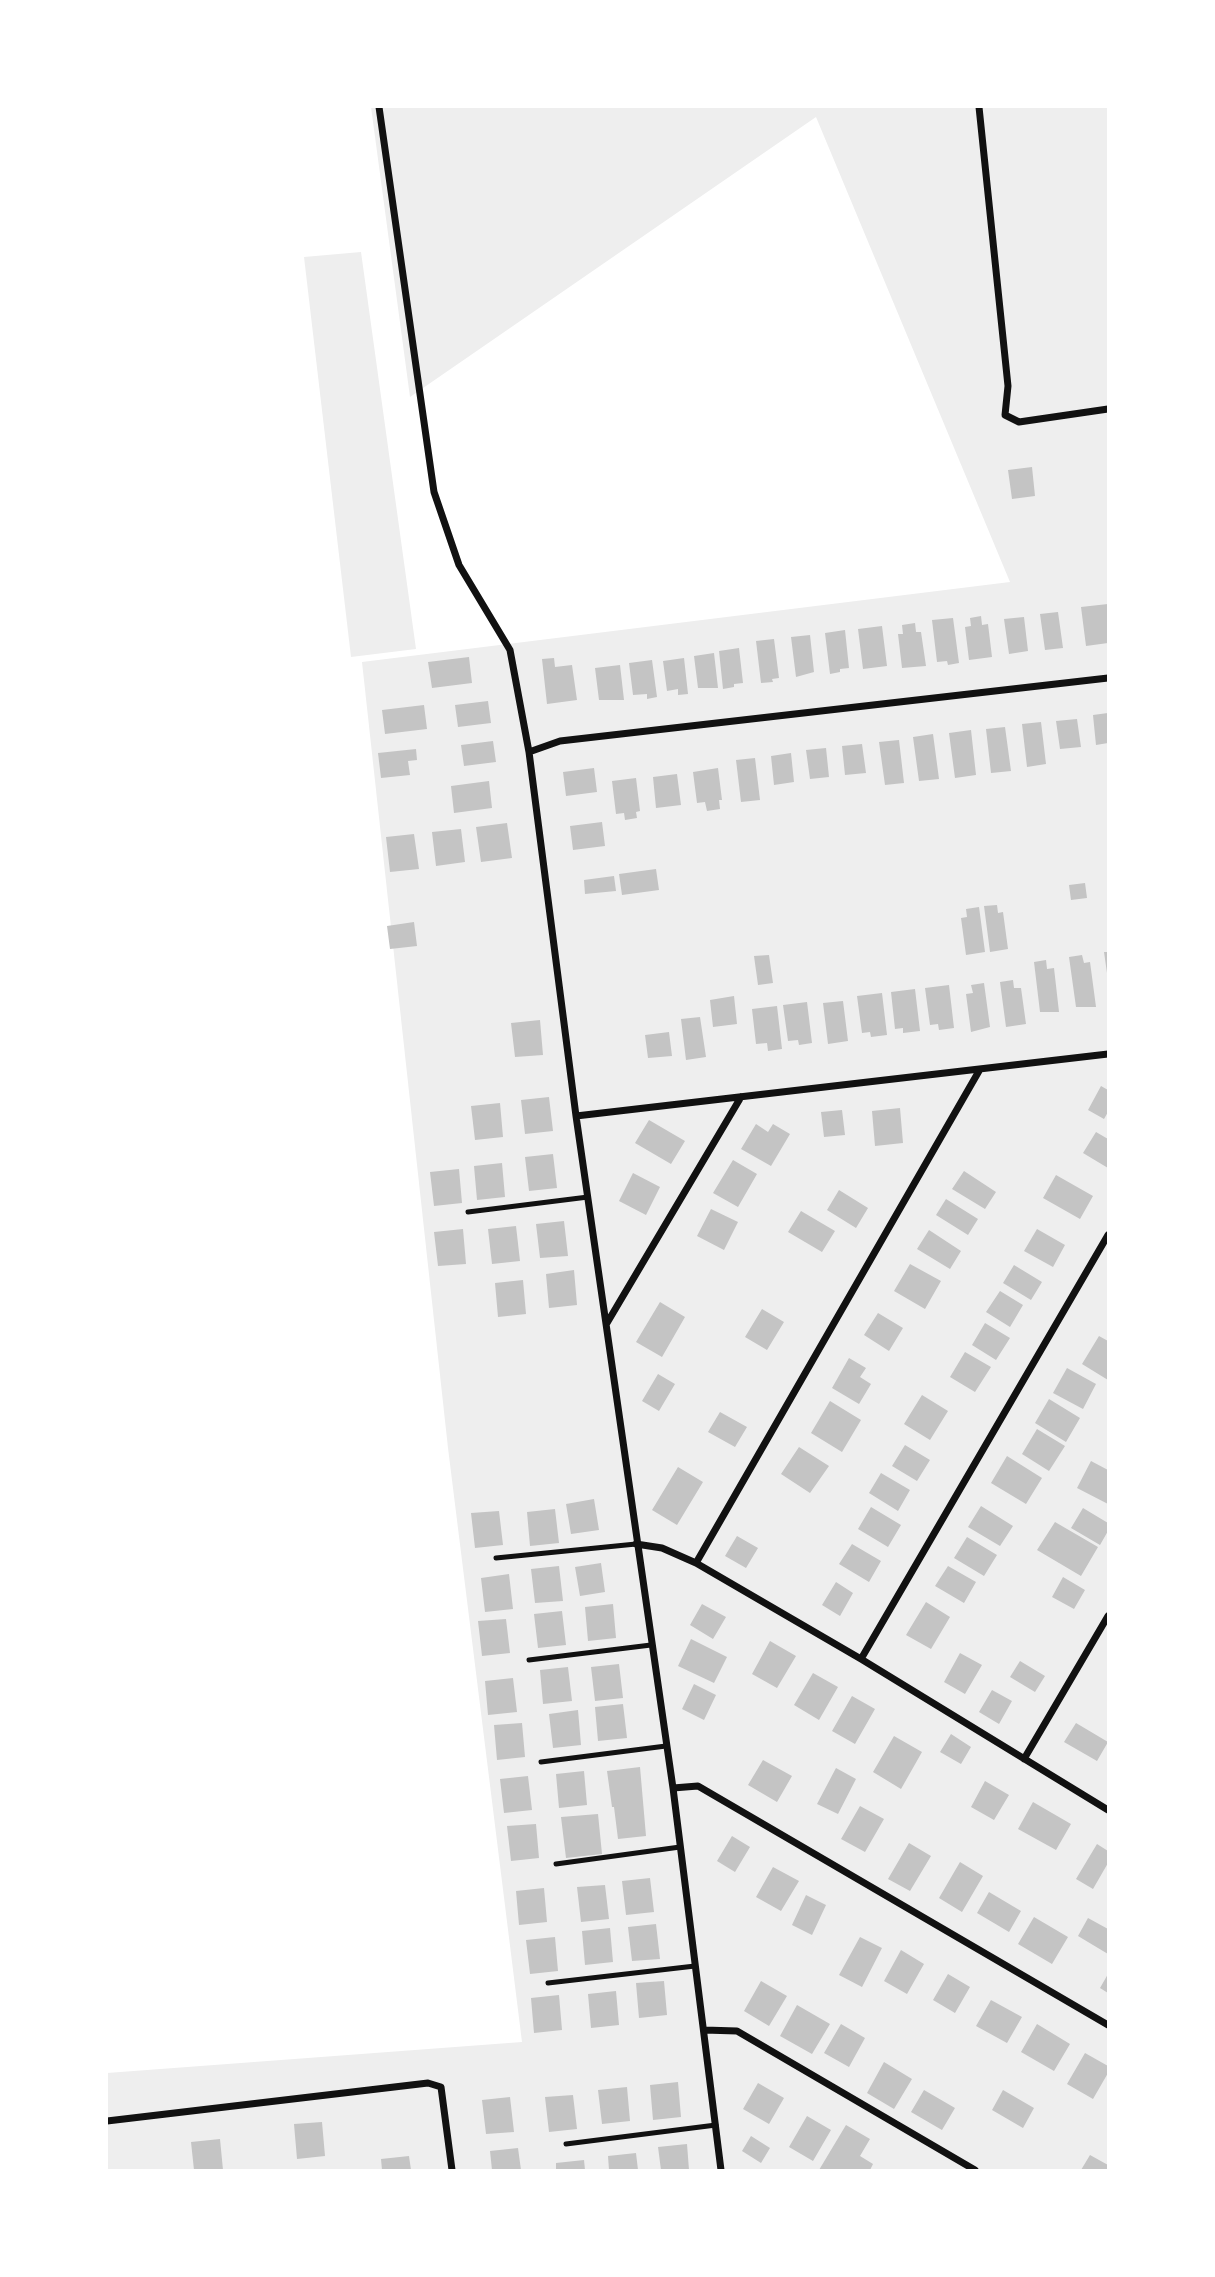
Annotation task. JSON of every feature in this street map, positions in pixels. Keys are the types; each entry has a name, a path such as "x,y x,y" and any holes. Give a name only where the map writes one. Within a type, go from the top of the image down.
{"street":[{"path":"379,107 434,492 459,565 510,650 529,752 576,1116 673,1787 721,2170"},
{"path":"979,107 1008,386 1005,415 1019,422 1108,409"},
{"path":"529,752 560,741 1108,678"},
{"path":"576,1116 1108,1055"},
{"path":"696,1563 979,1071"},
{"path":"606,1324 741,1097"},
{"path":"862,1659 1108,1235"},
{"path":"636,1544 662,1548 696,1563 862,1659 1108,1810"},
{"path":"1024,1759 1108,1616"},
{"path":"673,1787 698,1786 1108,2025"},
{"path":"704,2030 737,2031 975,2170"},
{"path":"107,2121 428,2083 441,2087 452,2170"}],"lane":[{"path":"468,1212 588,1197"},
{"path":"496,1558 636,1544"},
{"path":"529,1660 651,1645"},
{"path":"541,1762 666,1746"},
{"path":"556,1864 680,1847"},
{"path":"548,1983 695,1966"},
{"path":"566,2144 716,2125"}],"shaded area":[{"path":"371,107 1108,107 1108,2170 107,2170 107,2073 522,2042 448,1448 362,662 1010,582 816,117 410,397"},
{"path":"361,252 416,649 351,657 304,257"}],"building":[{"path":"1032,467 1035,496 1012,499 1008,470"},
{"path":"1108,604 1108,643 1086,646 1081,607"},
{"path":"1058,612 1063,648 1045,650 1040,614"},
{"path":"981,616 982,625 988,624 992,657 969,660 965,627 971,626 970,618"},
{"path":"1024,617 1028,651 1009,654 1004,619"},
{"path":"953,618 959,663 948,665 947,661 937,662 932,620"},
{"path":"915,623 916,632 921,632 926,666 902,668 898,634 903,634 902,625"},
{"path":"882,626 887,666 863,669 858,629"},
{"path":"845,630 849,668 830,674 825,633"},
{"path":"810,635 814,672 796,677 791,637"},
{"path":"774,639 779,678 772,679 773,682 761,683 756,641"},
{"path":"739,648 743,683 723,689 719,651"},
{"path":"714,653 718,688 698,688 694,656"},
{"path":"469,657 472,683 432,688 428,662"},
{"path":"554,658 555,667 572,665 577,700 547,704 542,659"},
{"path":"684,658 688,694 678,695 678,689 667,691 663,661"},
{"path":"652,660 657,697 647,699 647,694 633,695 629,663"},
{"path":"620,665 624,700 599,700 595,668"},
{"path":"488,701 491,723 458,727 455,705"},
{"path":"424,705 427,729 385,734 382,710"},
{"path":"1108,713 1108,743 1096,745 1093,715"},
{"path":"1077,719 1081,747 1060,749 1056,721"},
{"path":"1041,722 1046,764 1027,767 1022,724"},
{"path":"1005,727 1011,771 991,773 986,729"},
{"path":"971,730 976,775 955,778 949,733"},
{"path":"933,734 939,779 919,781 913,737"},
{"path":"899,740 904,783 885,785 879,742"},
{"path":"493,741 496,762 464,766 461,745"},
{"path":"862,744 866,773 845,775 842,746"},
{"path":"826,748 829,777 810,779 806,750"},
{"path":"416,749 417,760 408,761 410,775 381,778 378,753"},
{"path":"791,753 794,782 774,785 771,756"},
{"path":"755,758 760,800 741,802 736,760"},
{"path":"594,768 597,792 566,796 563,772"},
{"path":"718,768 722,800 719,800 720,809 707,811 705,802 697,803 693,772"},
{"path":"677,774 681,805 656,808 653,777"},
{"path":"636,778 640,811 636,812 637,818 625,820 624,813 616,814 612,781"},
{"path":"489,781 492,808 454,813 451,786"},
{"path":"602,822 605,846 573,850 570,826"},
{"path":"507,823 512,858 481,862 476,827"},
{"path":"461,829 465,862 436,866 432,832"},
{"path":"414,834 419,869 390,872 386,837"},
{"path":"656,869 659,890 622,895 619,874"},
{"path":"614,876 616,891 585,894 584,880"},
{"path":"1085,883 1087,898 1071,900 1069,885"},
{"path":"997,905 998,913 1003,912 1008,949 990,952 984,906"},
{"path":"979,907 985,952 966,955 961,918 967,917 966,909"},
{"path":"414,922 417,946 390,949 387,926"},
{"path":"1104,952 1108,952 1107,973"},
{"path":"769,955 773,983 758,985 754,956"},
{"path":"1082,955 1084,963 1090,962 1096,1007 1076,1007 1069,957"},
{"path":"1046,960 1047,969 1054,968 1059,1012 1040,1012 1034,962"},
{"path":"1013,980 1014,988 1021,988 1026,1024 1006,1027 1000,982"},
{"path":"984,983 990,1027 971,1032 966,994 973,993 971,985"},
{"path":"949,985 954,1028 939,1030 938,1024 930,1025 925,988"},
{"path":"915,989 920,1031 903,1033 903,1028 895,1029 891,992"},
{"path":"882,993 887,1035 871,1037 870,1032 862,1033 857,996"},
{"path":"734,996 737,1024 713,1027 710,1000"},
{"path":"843,1001 848,1041 828,1044 823,1003"},
{"path":"807,1002 812,1043 799,1045 798,1040 788,1041 783,1005"},
{"path":"777,1006 782,1049 768,1051 767,1043 756,1044 752,1009"},
{"path":"700,1017 706,1057 686,1060 681,1019"},
{"path":"540,1020 543,1055 515,1057 511,1023"},
{"path":"669,1032 672,1056 648,1058 645,1035"},
{"path":"1101,1086 1108,1090 1108,1112 1104,1119 1088,1110"},
{"path":"549,1097 553,1131 525,1134 521,1100"},
{"path":"500,1103 503,1137 475,1140 471,1106"},
{"path":"900,1108 903,1143 875,1146 872,1111"},
{"path":"842,1110 845,1135 824,1137 821,1112"},
{"path":"649,1120 685,1141 671,1164 635,1143"},
{"path":"756,1124 768,1132 773,1124 790,1134 771,1166 741,1149"},
{"path":"1096,1132 1108,1139 1108,1168 1083,1153"},
{"path":"553,1154 557,1188 529,1191 525,1157"},
{"path":"733,1160 757,1174 738,1207 713,1193"},
{"path":"502,1163 505,1197 477,1200 474,1166"},
{"path":"459,1169 462,1203 434,1206 430,1172"},
{"path":"964,1171 996,1192 985,1209 952,1189"},
{"path":"633,1173 660,1187 646,1215 619,1201"},
{"path":"1056,1175 1093,1196 1080,1219 1043,1198"},
{"path":"839,1190 868,1208 856,1228 827,1210"},
{"path":"946,1199 978,1219 968,1235 936,1215"},
{"path":"711,1209 738,1222 724,1250 697,1236"},
{"path":"801,1211 835,1231 822,1252 788,1232"},
{"path":"564,1221 568,1256 540,1258 536,1224"},
{"path":"516,1226 520,1261 492,1264 488,1229"},
{"path":"463,1229 466,1264 438,1266 434,1232"},
{"path":"1037,1229 1065,1245 1053,1267 1024,1251"},
{"path":"929,1230 961,1251 950,1269 917,1249"},
{"path":"910,1264 941,1281 925,1309 894,1291"},
{"path":"1014,1265 1042,1282 1031,1300 1003,1283"},
{"path":"574,1270 577,1305 549,1308 546,1274"},
{"path":"523,1280 526,1314 498,1317 495,1283"},
{"path":"1000,1291 1023,1305 1010,1327 986,1312"},
{"path":"660,1302 685,1317 662,1357 636,1342"},
{"path":"762,1309 784,1322 767,1350 745,1337"},
{"path":"878,1313 903,1328 889,1351 864,1335"},
{"path":"985,1323 1010,1338 996,1360 972,1345"},
{"path":"1099,1336 1108,1341 1108,1380 1082,1364"},
{"path":"965,1352 991,1367 975,1392 950,1377"},
{"path":"849,1358 866,1368 860,1377 871,1384 859,1404 832,1388"},
{"path":"1067,1368 1096,1384 1083,1409 1053,1393"},
{"path":"658,1374 675,1384 659,1411 642,1401"},
{"path":"922,1395 948,1411 930,1440 904,1424"},
{"path":"1049,1399 1080,1418 1066,1442 1035,1423"},
{"path":"830,1401 861,1420 842,1452 811,1433"},
{"path":"720,1412 747,1427 735,1447 708,1432"},
{"path":"1037,1429 1065,1446 1049,1471 1022,1454"},
{"path":"905,1445 930,1460 917,1481 892,1466"},
{"path":"799,1447 829,1466 810,1493 781,1474"},
{"path":"1007,1456 1042,1478 1026,1504 991,1483"},
{"path":"1091,1461 1108,1470 1108,1504 1077,1488"},
{"path":"678,1467 703,1482 677,1525 652,1510"},
{"path":"881,1473 910,1490 898,1511 869,1493"},
{"path":"594,1499 599,1530 571,1534 566,1504"},
{"path":"981,1506 1013,1526 1000,1546 968,1527"},
{"path":"871,1507 901,1525 888,1547 858,1529"},
{"path":"1083,1508 1108,1523 1108,1531 1100,1545 1071,1528"},
{"path":"555,1509 559,1543 530,1546 527,1512"},
{"path":"499,1511 503,1545 475,1548 471,1513"},
{"path":"1055,1522 1098,1547 1081,1576 1037,1550"},
{"path":"737,1536 758,1548 746,1568 725,1556"},
{"path":"967,1537 997,1555 984,1576 954,1558"},
{"path":"852,1544 881,1561 869,1582 839,1564"},
{"path":"601,1563 605,1592 580,1596 575,1567"},
{"path":"559,1566 563,1601 535,1603 531,1569"},
{"path":"948,1566 976,1582 964,1603 935,1586"},
{"path":"509,1574 513,1609 485,1612 481,1578"},
{"path":"1063,1577 1085,1590 1074,1609 1052,1597"},
{"path":"836,1582 853,1593 840,1616 822,1605"},
{"path":"926,1602 950,1617 931,1649 906,1635"},
{"path":"613,1604 616,1638 588,1641 585,1607"},
{"path":"702,1604 726,1617 713,1639 690,1625"},
{"path":"562,1611 566,1645 538,1648 534,1614"},
{"path":"506,1619 510,1653 482,1656 478,1621"},
{"path":"691,1639 727,1657 714,1683 678,1666"},
{"path":"770,1641 796,1656 777,1688 752,1674"},
{"path":"960,1653 982,1665 965,1694 944,1682"},
{"path":"1020,1661 1045,1676 1035,1692 1010,1677"},
{"path":"619,1664 623,1698 595,1701 591,1667"},
{"path":"568,1667 572,1701 543,1704 540,1670"},
{"path":"813,1673 838,1687 819,1720 794,1705"},
{"path":"513,1678 517,1712 488,1715 485,1681"},
{"path":"694,1684 716,1695 704,1720 682,1709"},
{"path":"992,1690 1012,1701 999,1724 979,1712"},
{"path":"852,1696 875,1709 855,1744 832,1731"},
{"path":"623,1704 627,1738 598,1741 595,1707"},
{"path":"578,1710 581,1745 553,1748 549,1714"},
{"path":"522,1723 525,1757 497,1760 494,1725"},
{"path":"1076,1723 1108,1742 1097,1761 1064,1742"},
{"path":"951,1734 971,1747 961,1764 940,1752"},
{"path":"894,1736 922,1752 901,1789 873,1772"},
{"path":"763,1760 792,1776 777,1802 748,1785"},
{"path":"640,1767 646,1836 618,1839 607,1771"},
{"path":"836,1768 856,1779 838,1814 817,1804"},
{"path":"584,1771 587,1805 559,1808 556,1774"},
{"path":"528,1776 532,1810 504,1813 500,1779"},
{"path":"985,1781 1009,1795 994,1820 971,1807"},
{"path":"1033,1802 1071,1824 1056,1850 1018,1829"},
{"path":"860,1806 884,1819 865,1852 841,1839"},
{"path":"598,1814 602,1854 566,1858 561,1817"},
{"path":"536,1824 539,1858 511,1861 507,1826"},
{"path":"732,1836 750,1847 735,1872 717,1861"},
{"path":"909,1843 931,1856 910,1891 888,1879"},
{"path":"1097,1844 1108,1851 1108,1863 1093,1889 1076,1879"},
{"path":"960,1862 983,1876 962,1912 939,1898"},
{"path":"773,1867 799,1881 781,1911 756,1897"},
{"path":"650,1878 654,1912 626,1915 622,1881"},
{"path":"605,1885 609,1919 581,1922 577,1887"},
{"path":"544,1888 547,1922 519,1925 516,1891"},
{"path":"989,1892 1021,1911 1009,1932 977,1913"},
{"path":"806,1895 826,1905 812,1935 792,1925"},
{"path":"1034,1917 1068,1937 1052,1964 1018,1944"},
{"path":"1088,1918 1108,1929 1108,1954 1078,1936"},
{"path":"656,1924 660,1959 632,1961 628,1927"},
{"path":"610,1928 613,1962 585,1965 582,1931"},
{"path":"555,1937 558,1971 530,1974 526,1940"},
{"path":"860,1937 882,1948 862,1987 839,1975"},
{"path":"901,1950 924,1964 907,1994 884,1981"},
{"path":"948,1974 970,1987 955,2013 933,2000"},
{"path":"1108,1974 1108,1993 1100,1988"},
{"path":"664,1981 667,2015 639,2018 636,1983"},
{"path":"761,1981 787,1996 769,2026 744,2011"},
{"path":"616,1991 619,2025 591,2028 588,1994"},
{"path":"559,1995 562,2030 534,2033 531,1998"},
{"path":"991,2000 1022,2017 1007,2043 976,2026"},
{"path":"797,2005 830,2024 812,2054 780,2036"},
{"path":"841,2024 865,2038 849,2067 824,2053"},
{"path":"1037,2024 1070,2044 1054,2071 1021,2052"},
{"path":"1085,2053 1108,2066 1108,2073 1093,2099 1067,2084"},
{"path":"884,2062 912,2079 894,2109 867,2093"},
{"path":"678,2082 681,2117 653,2120 650,2085"},
{"path":"758,2083 784,2098 769,2124 743,2109"},
{"path":"627,2087 630,2121 602,2124 598,2090"},
{"path":"924,2090 955,2108 942,2130 911,2112"},
{"path":"1003,2090 1034,2108 1023,2128 992,2110"},
{"path":"573,2095 577,2129 549,2132 545,2097"},
{"path":"510,2097 514,2132 486,2134 482,2100"},
{"path":"807,2116 831,2130 813,2161 789,2147"},
{"path":"322,2122 325,2156 297,2159 294,2124"},
{"path":"846,2125 870,2139 860,2156 873,2164 870,2170 819,2170"},
{"path":"751,2136 770,2148 761,2163 742,2151"},
{"path":"220,2139 223,2170 194,2170 191,2142"},
{"path":"687,2144 689,2170 661,2170 658,2147"},
{"path":"518,2148 521,2170 492,2170 490,2151"},
{"path":"636,2153 638,2170 609,2170 608,2156"},
{"path":"1090,2155 1108,2165 1108,2170 1081,2170"},
{"path":"409,2156 411,2170 382,2170 381,2159"},
{"path":"584,2160 585,2170 556,2170 556,2163"}]}
